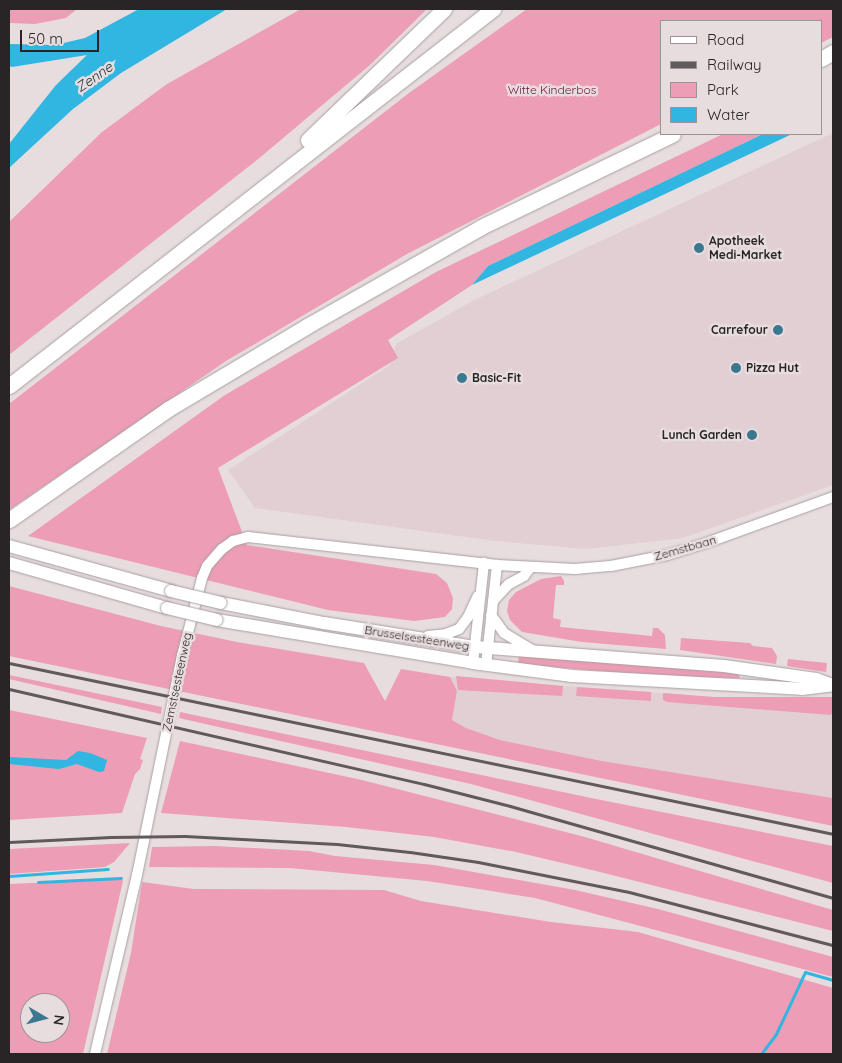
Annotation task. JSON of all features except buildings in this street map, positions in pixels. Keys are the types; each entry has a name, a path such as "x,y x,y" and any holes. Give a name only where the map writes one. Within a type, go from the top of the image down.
{"highway":[{"path":"242,203 444,9"},
{"path":"9,386 493,9"},
{"path":"822,58 833,52"},
{"path":"9,520 168,409 307,326 482,227 671,135"}],"main road":[{"name":"Brusselsesteenweg","path":"9,546 171,591 221,603 324,623 481,647 724,666 816,679 833,685"},
{"name":"Brusselsesteenweg","path":"9,563 167,608 217,620 479,664 572,676 660,682 802,689 833,685"}],"street":[{"name":"Zemstbaan","path":"456,560 530,568 575,569 611,566 657,557 706,543 833,497"},
{"name":"Zemstsesteenweg","path":"95,1054 137,875 182,656 202,578 210,561 228,545 248,537 456,560"},
{"path":"479,664 481,647 481,591 484,563"},
{"path":"481,647 491,616 497,565"},
{"path":"492,602 508,584 524,576 530,568"},
{"path":"416,637 446,634 459,629 468,618 481,591"},
{"path":"491,616 504,633 532,650"}],"shaded area":[{"path":"833,133 833,485 683,538 586,549 495,541 255,508 228,470 390,365 396,344 474,300"},
{"path":"450,677 714,697 833,697 833,798 602,761 500,740 466,728 452,720 457,691"}],"green space":[{"path":"9,9 77,9 66,18 35,24 9,23"},
{"path":"301,9 427,9 370,65 257,160 9,355 9,222 102,132 167,84"},
{"name":"Witte Kinderbos","path":"527,9 833,9 833,37 822,42 822,20 660,20 660,125 407,254 226,361 9,510 9,404 409,93"},
{"path":"721,135 761,135 488,266 472,285 388,340 398,358 218,468 247,545 436,574 447,583 453,598 452,609 445,617 414,621 328,610 28,536 225,395 436,272"},
{"path":"561,576 564,585 556,585 553,618 561,620 560,627 652,636 653,628 658,628 665,635 666,649 582,642 522,632 510,620 507,611 509,600 516,592 541,579"},
{"path":"9,586 161,626 237,642 364,663 385,701 401,669 450,677 457,691 452,720 466,728 500,740 602,761 833,798 833,826 9,656"},
{"path":"681,638 750,643 753,646 772,648 777,656 776,664 680,650"},
{"path":"519,654 703,669 738,674 740,678 671,677 518,664"},
{"path":"788,659 827,663 826,672 787,666"},
{"path":"9,675 162,707 161,714 9,679"},
{"path":"456,676 563,686 562,696 458,690"},
{"path":"577,687 651,692 651,701 576,696"},
{"path":"663,693 714,697 833,697 833,709 831,715 667,702 663,700"},
{"path":"9,710 147,738 140,759 143,760 140,769 135,774 122,813 9,820"},
{"path":"180,712 596,799 833,846 833,883 471,784 179,718"},
{"path":"180,741 362,780 585,837 833,910 833,931 516,852 434,837 346,827 161,813"},
{"path":"130,843 114,862 105,867 9,874 9,849"},
{"path":"214,846 309,851 335,856 434,865 575,890 658,909 833,957 833,977 535,898 427,881 290,868 149,867 152,847"},
{"path":"121,879 123,881 83,1054 9,1054 9,884"},
{"path":"142,882 194,889 384,890 421,901 551,922 638,932 833,988 833,1054 107,1054 131,953"}],"water":[{"name":"Zenne","path":"139,9 227,9 121,73 73,109 9,168 9,144 56,85 87,55 12,67 9,66 9,44 55,45 85,38"},
{"path":"761,135 790,135 472,285 488,266"},
{"path":"78,751 90,753 107,760 104,771 99,772 77,764 59,769 9,764 9,757 66,760"}],"waterway":[{"path":"9,876 108,869"},
{"path":"38,882 121,878"},
{"path":"761,1054 776,1034 805,972 833,980"}],"railway":[{"path":"9,663 833,834"},
{"path":"9,689 424,784 510,806 833,898"},
{"path":"9,842 111,837 185,836 337,844 410,852 478,862 629,892 833,945"}],"place":[{"name":"Apotheek Medi-Market","path":"699,248"},
{"name":"Carrefour","path":"778,330"},
{"name":"Pizza Hut","path":"736,368"},
{"name":"Basic-Fit","path":"462,378"},
{"name":"Lunch Garden","path":"752,435"}]}
